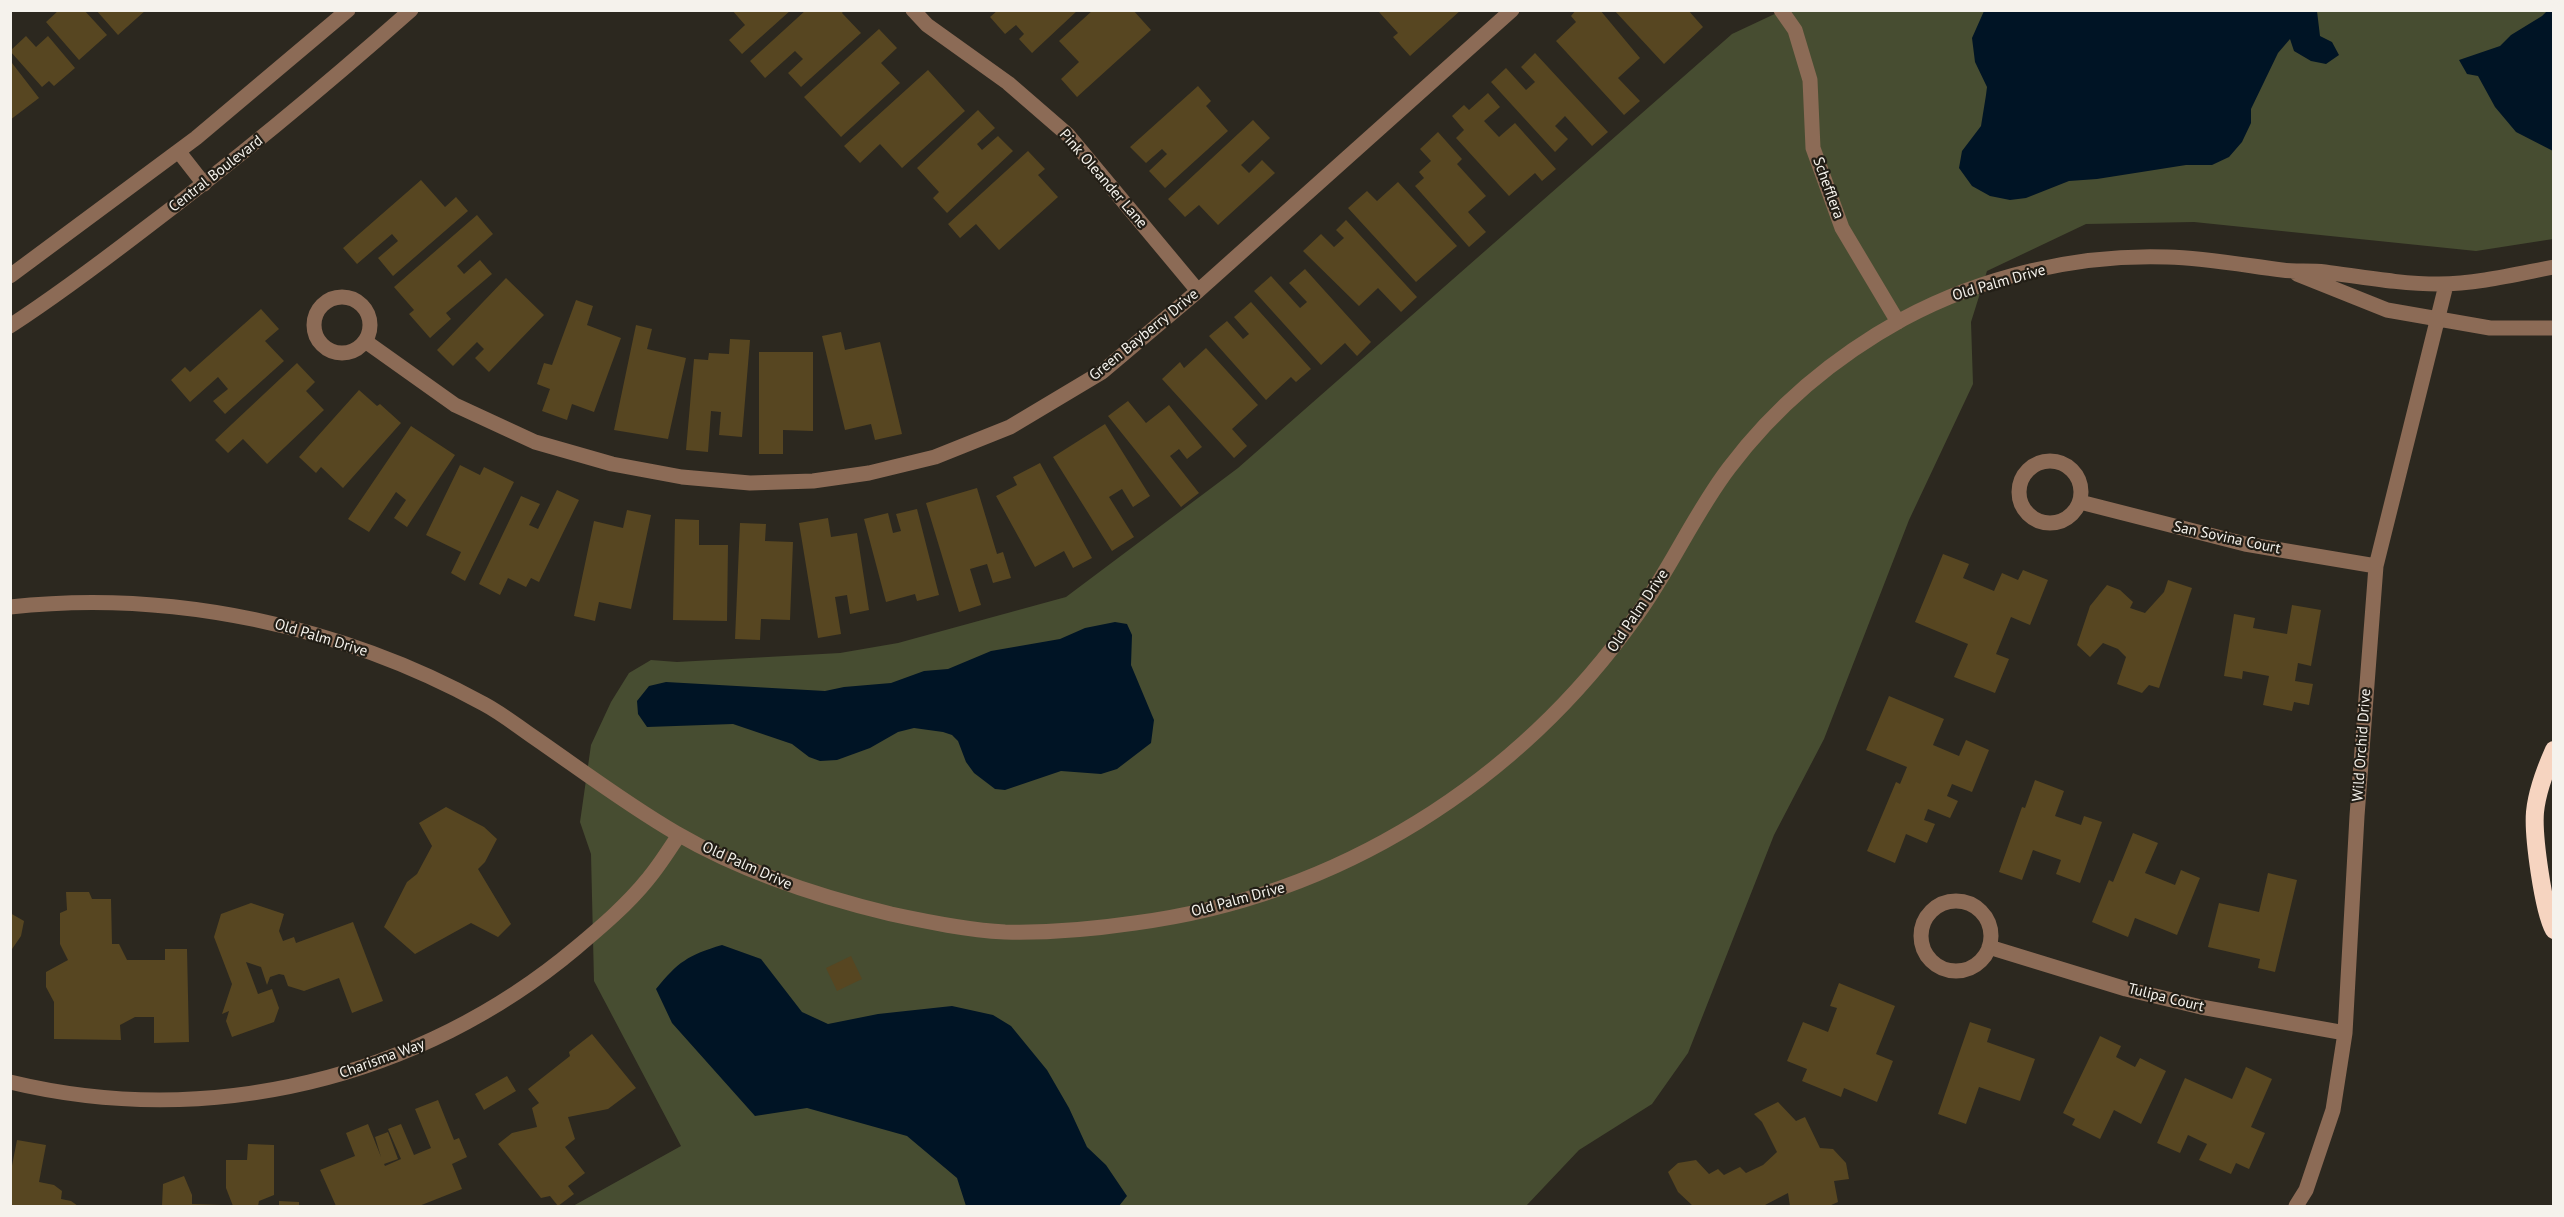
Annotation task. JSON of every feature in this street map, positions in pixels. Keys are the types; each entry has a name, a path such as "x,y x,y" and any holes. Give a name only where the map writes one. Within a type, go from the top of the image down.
{"highway":[{"path":"2553,750 2546,767 2535,812 2539,867 2553,930"}],"street":[{"path":"10,276 179,152 294,58 348,10"},
{"name":"Central Boulevard","path":"10,326 204,184 326,86 411,10"},
{"name":"Pink Oleander Lane","path":"913,10 927,25 1008,83 1068,135 1198,291"},
{"name":"Green Bayberry Drive","path":"365,342 455,405 535,442 612,464 682,477 750,483 813,481 869,473 935,457 1010,427 1102,372 1198,291 1512,10"},
{"name":"Schefflera","path":"1781,10 1795,30 1810,80 1813,148 1839,218 1898,322"},
{"path":"179,152 204,184"},
{"name":"Old Palm Drive","path":"10,607 82,601 218,611 289,627 354,646 488,706 608,790 679,835 774,881 838,900 929,922 1005,932 1131,924 1208,911 1282,890 1352,858 1416,824 1486,776 1546,724 1602,663 1642,609 1725,472 1776,412 1832,366 1898,322 1948,297 2009,277 2098,258 2166,257 2207,260 2292,272 2318,271 2364,280 2446,285 2553,267"},
{"name":"Old Palm Drive","path":"2292,272 2387,310 2490,328 2553,328"},
{"name":"Wild Orchid Drive","path":"2296,1206 2306,1190 2333,1110 2345,1033 2357,816 2376,566 2446,285"},
{"path":"2048,460 2060,462 2071,468 2078,478 2082,489 2080,502 2074,513 2064,520 2052,524 2040,522 2029,516 2022,506 2018,494 2020,482 2026,471 2036,464 2048,460"},
{"name":"San Sovina Court","path":"2080,502 2245,544 2376,566"},
{"name":"Charisma Way","path":"10,1082 98,1096 160,1100 235,1096 305,1084 370,1066 435,1040 495,1007 548,971 600,928 648,879 679,835"},
{"path":"1953,902 1966,903 1978,910 1987,920 1991,933 1989,947 1983,959 1972,968 1959,971 1946,970 1933,963 1925,953 1921,939 1923,926 1929,914 1940,905 1953,902"},
{"name":"Tulipa Court","path":"1989,947 2126,988 2201,1007 2345,1033"}],"green space":[{"path":"1781,11 2553,11 2553,239 2476,251 2194,222 2086,224 1987,271 1971,322 1973,384 1909,520 1824,739 1774,835 1688,1053 1652,1104 1579,1150 1526,1206 573,1206 681,1146 594,981 591,854 580,822 591,745 611,702 629,673 651,660 677,662 840,653 898,643 1066,597 1238,468 1732,34"}],"water":[{"path":"1984,11 2317,11 2320,36 2332,42 2339,55 2326,64 2311,61 2294,51 2290,39 2278,53 2251,109 2251,123 2242,142 2229,157 2212,165 2186,165 2097,179 2069,181 2026,198 2010,200 1990,196 1972,186 1959,168 1962,151 1981,126 1986,95 1987,87 1975,62 1972,38"},
{"path":"2547,11 2554,11 2553,151 2516,132 2495,107 2478,76 2467,74 2459,60 2500,46 2511,35"},
{"path":"1115,622 1127,624 1132,635 1131,665 1154,720 1151,743 1117,769 1101,774 1061,771 1005,790 995,789 974,773 966,762 958,741 952,735 943,732 914,728 898,732 870,748 837,760 820,761 809,757 792,744 733,724 647,727 638,714 637,701 649,686 666,682 825,691 891,683 924,671 948,669 991,651 1060,639 1085,628"},
{"path":"722,945 761,959 802,1012 828,1024 878,1014 952,1006 993,1015 1011,1026 1047,1070 1069,1108 1087,1147 1106,1165 1127,1196 1119,1206 966,1206 957,1178 907,1136 807,1108 755,1116 672,1023 656,989 684,961 700,952"}],"building":[{"path":"59,10 84,10 107,35 79,60 46,22"},
{"path":"96,10 146,10 118,35"},
{"path":"732,10 791,10 742,54 729,40 745,25"},
{"path":"806,10 844,10 842,13 861,33 801,87 788,73 803,59 795,51 765,78 750,61"},
{"path":"998,10 1078,10 1032,53 1019,39 1024,34 1016,25 1005,34 990,17"},
{"path":"1093,10 1133,10 1151,30 1077,97 1061,79 1079,62 1059,41"},
{"path":"1380,10 1461,10 1410,56 1393,37 1398,33 1379,12"},
{"path":"1576,10 1600,10 1640,58 1618,78 1640,101 1624,115 1556,41 1576,22 1571,16"},
{"path":"1614,10 1688,10 1703,27 1664,64"},
{"path":"879,29 897,48 881,63 900,83 841,137 804,97"},
{"path":"26,36 36,47 48,36 75,68 54,86 49,81 42,87 10,51"},
{"path":"1535,53 1608,132 1592,146 1565,116 1555,126 1568,139 1555,152 1491,82 1506,68 1526,90 1535,82 1521,67"},
{"path":"12,63 39,98 10,120 10,65"},
{"path":"928,70 965,111 902,168 880,144 860,163 844,146"},
{"path":"1198,86 1211,101 1206,106 1228,131 1165,188 1149,171 1167,154 1162,149 1146,163 1130,147"},
{"path":"1488,93 1500,107 1484,121 1499,137 1515,123 1556,169 1542,181 1535,173 1509,196 1456,138 1464,130 1452,116 1464,105 1469,110"},
{"path":"978,110 995,128 977,144 982,150 998,136 1013,151 947,213 933,198 939,192 917,168"},
{"path":"1253,120 1270,138 1241,165 1249,173 1262,160 1275,173 1218,225 1199,205 1185,217 1168,199"},
{"path":"1438,132 1462,159 1457,164 1486,196 1468,212 1486,232 1469,247 1415,186 1424,178 1419,172 1431,161 1420,149"},
{"path":"1028,151 1045,169 1038,175 1058,197 999,250 976,224 960,238 948,224"},
{"path":"421,180 445,207 456,197 468,211 393,276 378,258 398,241 392,234 357,264 343,248"},
{"path":"1398,182 1457,246 1416,282 1348,208 1367,191 1377,201"},
{"path":"477,215 493,234 457,266 464,274 480,260 492,274 446,313 451,319 430,338 409,314 414,310 394,287"},
{"path":"1346,220 1417,297 1401,312 1378,288 1359,306 1303,251 1321,234 1334,247 1344,238 1336,230"},
{"path":"1305,269 1371,342 1357,356 1345,343 1321,365 1254,291 1271,276 1300,308 1307,302 1289,283"},
{"path":"506,278 544,315 489,372 475,358 484,349 477,342 453,366 437,350"},
{"path":"576,300 593,306 587,325 621,338 594,412 572,404 567,420 542,411 550,389 537,384 544,363 552,365"},
{"path":"1251,302 1311,369 1296,382 1291,377 1266,400 1209,336 1227,321 1243,339 1249,334 1234,317"},
{"path":"261,309 279,329 265,341 284,361 225,414 213,401 228,389 218,377 190,402 171,380 185,367 190,372"},
{"path":"636,325 652,329 647,349 686,358 668,439 614,430"},
{"path":"841,332 845,350 880,342 902,434 875,440 871,424 845,430 822,336"},
{"path":"730,339 750,340 742,437 719,435 721,412 711,411 708,452 686,450 694,359 708,360 709,353 729,354"},
{"path":"1206,348 1258,405 1232,429 1247,446 1234,458 1162,379 1180,362 1184,368"},
{"path":"759,352 813,352 813,431 783,430 783,454 759,454"},
{"path":"297,363 315,382 306,391 324,410 267,464 243,439 228,453 215,440"},
{"path":"359,390 377,406 380,404 401,423 343,488 321,467 316,473 299,457"},
{"path":"1128,401 1146,423 1169,405 1202,447 1187,459 1179,449 1170,456 1199,493 1181,507 1108,416"},
{"path":"1105,424 1150,496 1133,507 1122,489 1109,497 1134,537 1112,551 1053,457"},
{"path":"411,426 455,455 407,527 394,518 406,500 396,492 369,532 348,519"},
{"path":"1040,463 1092,558 1073,568 1064,551 1035,567 996,496 1017,485 1013,477"},
{"path":"460,465 480,475 484,467 514,482 465,581 451,573 461,552 426,535"},
{"path":"977,488 997,554 1003,552 1011,578 993,583 987,564 970,569 981,605 959,612 926,503"},
{"path":"557,490 579,500 539,582 531,578 526,587 508,578 500,595 479,584 521,496 540,504 529,525 538,529"},
{"path":"917,509 939,595 917,601 915,594 886,602 864,519 888,513 893,533 901,531 896,514"},
{"path":"627,510 651,515 631,609 599,602 595,621 574,616 594,521 623,528"},
{"path":"828,518 831,537 857,533 869,610 850,614 847,595 835,597 841,634 818,638 799,523"},
{"path":"675,519 699,520 699,545 728,545 727,621 673,620"},
{"path":"740,523 766,524 765,541 793,542 790,620 761,619 760,640 735,639"},
{"path":"1943,554 1969,564 1963,578 1994,591 2002,573 2018,580 2023,570 2048,580 2030,625 2011,617 1996,654 2009,659 1995,693 1954,677 1968,644 1915,622"},
{"path":"2168,580 2192,588 2159,688 2149,685 2142,693 2117,684 2126,657 2118,649 2103,643 2090,657 2077,645 2090,606 2107,585 2120,590 2133,602 2130,608 2145,613 2164,592"},
{"path":"2292,605 2321,610 2311,666 2298,663 2295,681 2313,684 2309,705 2294,702 2292,711 2263,705 2269,676 2243,671 2242,679 2224,676 2234,614 2255,618 2253,628 2287,634"},
{"path":"1889,696 1944,719 1933,745 1959,756 1966,740 1989,750 1972,792 1952,784 1947,796 1958,801 1950,818 1928,809 1924,820 1935,824 1927,843 1906,834 1895,863 1867,851 1896,782 1900,784 1907,767 1866,750"},
{"path":"2035,780 2064,791 2055,816 2081,825 2084,816 2102,822 2080,883 2056,874 2061,860 2033,850 2022,880 1999,872 2022,807 2025,808"},
{"path":"446,807 484,827 497,839 485,862 478,869 511,924 498,937 471,923 415,954 384,927 407,882 417,874 432,846 419,823"},
{"path":"2133,833 2158,843 2145,873 2175,885 2181,870 2200,878 2177,935 2135,918 2128,937 2092,922 2109,880 2113,882"},
{"path":"2268,873 2297,880 2275,972 2258,968 2260,959 2208,947 2219,903 2259,912"},
{"path":"66,892 89,892 92,899 111,899 112,944 119,944 127,960 165,960 165,949 187,949 189,1042 154,1043 154,1017 135,1017 120,1025 121,1040 54,1039 54,1002 46,987 46,972 68,960 60,944 60,913 67,910"},
{"path":"251,903 284,914 279,931 283,941 294,937 296,943 353,922 383,1001 352,1013 339,978 304,991 288,986 284,975 279,974 270,977 267,985 261,967 246,962 258,994 272,989 279,1008 274,1022 232,1037 226,1021 229,1011 222,1014 232,984 214,937 221,914"},
{"path":"10,913 24,921 21,936 10,952"},
{"path":"851,956 862,979 837,991 826,968"},
{"path":"1839,983 1895,1006 1876,1054 1893,1061 1877,1102 1844,1088 1841,1097 1802,1081 1807,1069 1787,1061 1803,1022 1828,1032 1837,1008 1830,1006"},
{"path":"1970,1022 1991,1029 1987,1042 2035,1059 2020,1101 1979,1087 1966,1124 1938,1114"},
{"path":"592,1034 636,1088 608,1109 568,1117 575,1139 565,1147 585,1173 568,1186 574,1194 558,1206 550,1196 541,1198 498,1144 512,1133 537,1127 532,1108 539,1103 528,1089 570,1056 569,1052"},
{"path":"2100,1036 2121,1046 2116,1057 2135,1067 2140,1058 2166,1071 2141,1124 2114,1110 2100,1139 2072,1125 2075,1119 2063,1113"},
{"path":"2246,1067 2272,1079 2251,1127 2265,1133 2249,1169 2236,1163 2231,1174 2199,1160 2207,1144 2188,1135 2180,1153 2157,1143 2185,1078 2232,1099"},
{"path":"507,1076 516,1091 484,1110 475,1094"},
{"path":"438,1100 454,1140 459,1138 467,1157 452,1164 462,1189 419,1206 336,1206 320,1170 355,1156 346,1133 368,1124 381,1157 375,1137 388,1132 398,1159 384,1164 385,1166 401,1159 388,1129 401,1124 414,1155 431,1148 415,1109"},
{"path":"1778,1102 1796,1121 1805,1117 1820,1148 1833,1149 1846,1163 1849,1179 1834,1181 1838,1202 1829,1206 1790,1206 1788,1193 1765,1205 1693,1206 1678,1192 1668,1172 1678,1163 1696,1160 1709,1174 1718,1169 1724,1175 1740,1167 1746,1173 1763,1165 1777,1152 1762,1122 1754,1114"},
{"path":"17,1140 46,1145 39,1182 54,1185 62,1191 61,1199 71,1201 78,1206 10,1205 10,1176"},
{"path":"248,1144 274,1145 274,1195 259,1201 258,1206 233,1206 226,1188 226,1160 247,1160"},
{"path":"184,1176 192,1195 192,1204 222,1205 162,1206 163,1184"},
{"path":"279,1201 299,1202 299,1206 279,1206"}]}
